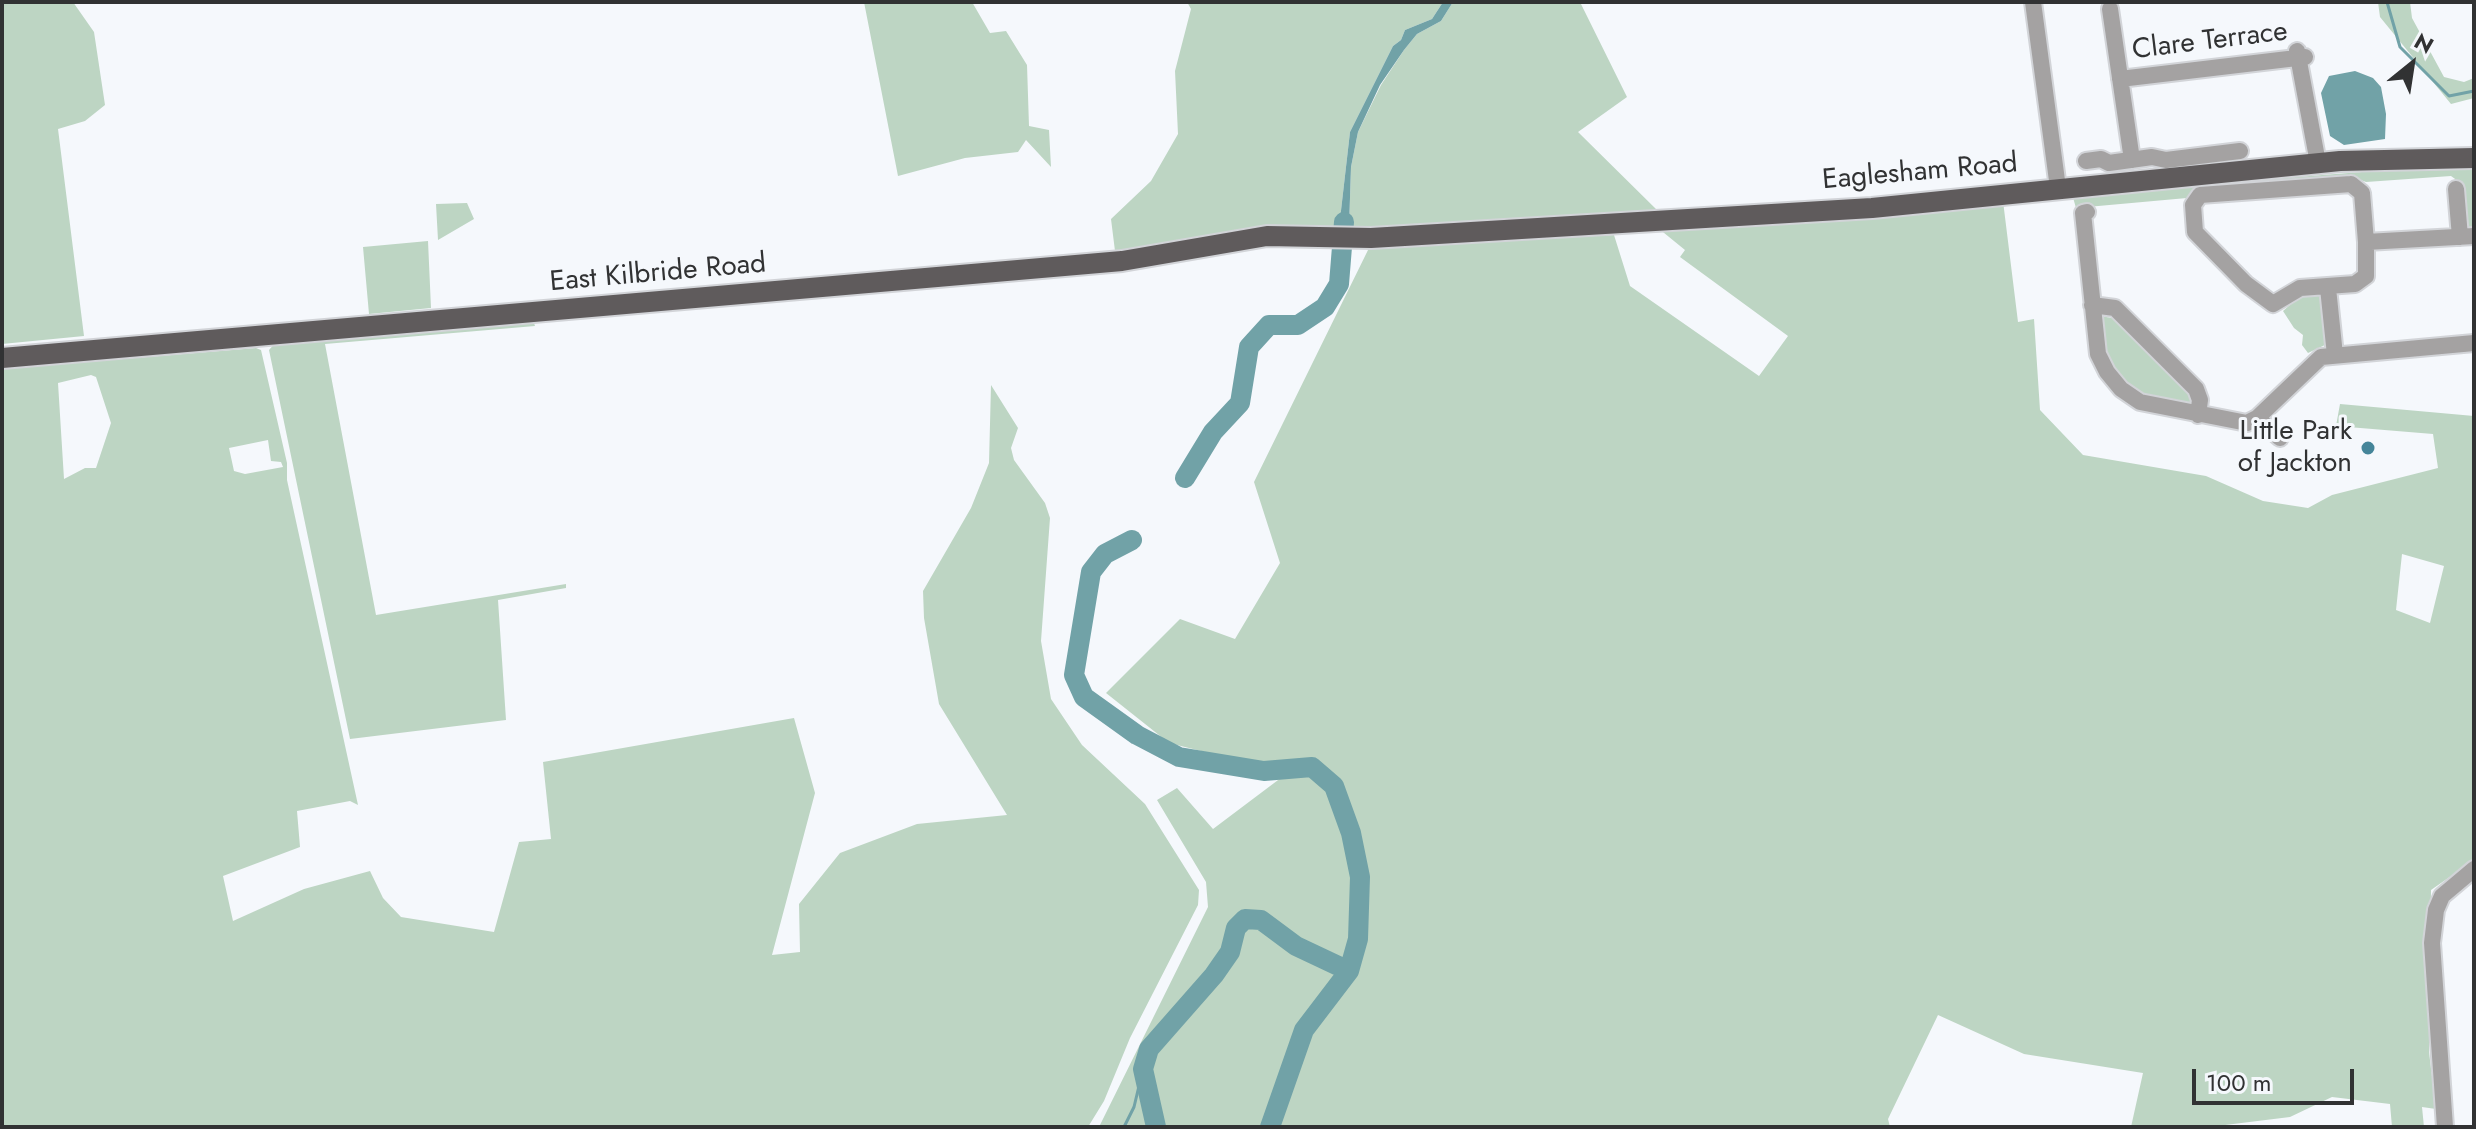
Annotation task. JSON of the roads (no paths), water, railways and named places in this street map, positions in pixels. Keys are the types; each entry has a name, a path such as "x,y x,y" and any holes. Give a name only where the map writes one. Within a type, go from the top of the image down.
{"main road":[{"name":"Eaglesham Road","path":"1318,237 1371,238 1872,208 2318,163 2474,158"},
{"name":"East Kilbride Road","path":"2,358 1122,261 1267,236 1318,237"}],"street":[{"path":"2033,2 2058,188"},
{"path":"2110,9 2132,160"},
{"name":"Clare Terrace","path":"2120,79 2300,55 2318,163"},
{"path":"2086,161 2166,160 2240,151"},
{"path":"2351,184 2359,187 2366,242 2366,276 2355,284 2328,288 2300,288 2278,304 2266,301 2195,232 2193,203 2206,193 2351,184"},
{"path":"2366,242 2467,237 2456,189"},
{"path":"2087,212 2083,213 2098,354 2121,389 2140,402 2247,423 2257,418 2314,361 2335,355 2474,343"},
{"path":"2328,288 2335,355"},
{"path":"2092,305 2115,308 2196,389 2200,400 2198,415"},
{"path":"2257,418 2280,438"},
{"path":"2445,1127 2433,979 2433,932 2442,896 2474,869"}],"water":[{"path":"1443,2 1453,2 1441,21 1417,34 1404,50 1380,85 1358,132 1351,167 1349,228 1339,228 1350,132 1393,46 1401,40 1405,30 1432,19"},
{"path":"2355,71 2373,78 2381,87 2386,114 2385,139 2344,145 2330,136 2321,93 2329,76"}],"waterway":[{"path":"2387,2 2400,47 2449,96 2474,91"},
{"path":"1185,478 1213,432 1240,403 1249,347 1269,325 1298,325 1325,307 1339,284 1344,222"},
{"path":"1132,540 1105,554 1091,572 1074,675 1084,697 1137,735 1179,757 1264,771 1312,767 1334,786 1351,833 1360,877 1358,939 1349,971 1304,1030 1270,1127"},
{"path":"1156,1127 1143,1069 1149,1049 1214,975 1230,952 1236,928 1245,919 1261,920 1296,946 1349,971"},
{"path":"1124,1127 1134,1107 1143,1069"}],"place":[{"name":"Little Park of Jackton","path":"2368,448"}]}
